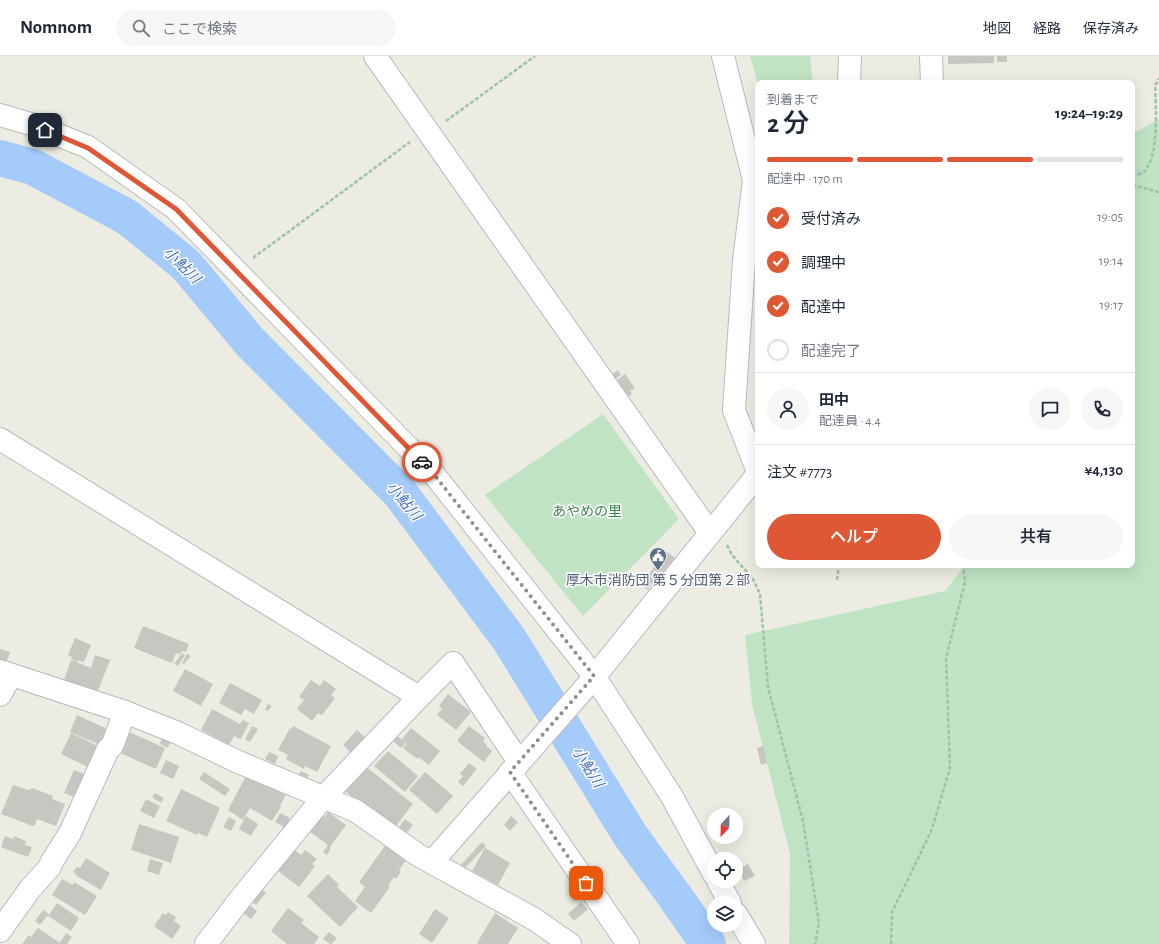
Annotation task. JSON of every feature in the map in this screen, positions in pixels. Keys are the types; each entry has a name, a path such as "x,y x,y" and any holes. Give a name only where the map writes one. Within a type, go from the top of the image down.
{"street":[{"path":"375,56 710,533"},
{"path":"723,56 754,180 744,261 734,410 755,465"},
{"path":"848,80 850,56"},
{"path":"931,56 932,80"},
{"path":"0,115 31,124 88,148 176,209 432,472 592,678 671,795 707,861"},
{"path":"0,439 419,697"},
{"path":"432,862 592,678 755,477"},
{"path":"206,944 241,898 323,798 452,663 517,764 628,944"},
{"path":"0,695 5,673 125,712 178,733 236,761 356,811 418,855 534,919 570,944"},
{"path":"0,931 30,889 50,867 70,833 108,749 112,746 125,712"},
{"path":"743,926 754,944"}],"path":[{"path":"237,271 427,130 435,129 534,56"},
{"path":"1135,176 1143,173 1150,163 1156,147 1155,86 1159,78"},
{"path":"1135,186 1159,192"},
{"path":"710,533 726,542 732,555 753,579 760,594 768,687 803,821 819,923 815,944"},
{"path":"837,580 839,568"},
{"path":"891,944 892,912 926,844 932,829 950,768 946,658 965,582 963,568"}],"green space":[{"path":"750,56 810,56 813,80 757,80"},
{"path":"1159,119 1159,944 789,944 790,854 752,704 745,635 945,591 963,568 1135,568 1135,132"},
{"name":"あやめの里","path":"603,414 679,519 583,616 485,495"}],"building":[{"path":"948,56 994,56 994,63 948,64"},
{"path":"997,56 1007,56 1007,62 997,62"},
{"path":"618,370 621,375 615,379 612,374"},
{"path":"625,374 635,388 630,391 632,394 627,398 615,382"},
{"name":"厚木市消防団 第５分団第２部","path":"667,552 675,558 648,590 640,584"},
{"path":"143,626 189,644 186,652 182,651 180,654 176,653 172,663 134,648"},
{"path":"75,638 91,645 84,662 79,660 78,662 71,659 72,657 68,655"},
{"path":"0,649 10,652 6,663 0,661"},
{"path":"182,653 185,655 178,666 174,664"},
{"path":"187,654 191,656 184,664 182,663"},
{"path":"95,655 110,660 97,693 64,680 71,660 91,668"},
{"path":"185,669 213,684 201,706 173,691"},
{"path":"311,680 320,686 324,680 336,689 331,695 335,698 322,715 318,713 312,721 297,709 304,700 299,697"},
{"path":"230,683 262,700 254,714 245,709 241,715 219,703"},
{"path":"448,694 471,712 456,730 437,715 442,709 439,706"},
{"path":"268,704 272,706 268,711 265,709"},
{"path":"212,709 240,724 243,720 249,723 241,739 234,736 229,745 201,730"},
{"path":"77,715 107,729 100,745 70,732"},
{"path":"252,726 258,729 250,742 245,739"},
{"path":"293,726 331,746 317,772 305,766 304,769 286,759 288,755 278,750 290,728 292,729"},
{"path":"469,726 485,738 483,741 492,751 484,762 457,741"},
{"path":"411,728 440,751 429,765 418,757 417,759 403,748 407,744 402,739"},
{"path":"357,730 367,739 353,755 343,745"},
{"path":"127,731 165,748 156,769 118,752"},
{"path":"71,733 100,747 90,768 61,754"},
{"path":"396,735 406,743 401,748 392,740"},
{"path":"163,736 171,740 168,748 160,744"},
{"path":"763,746 767,763 761,765 757,748"},
{"path":"388,751 418,776 405,792 374,766"},
{"path":"269,752 278,756 275,764 265,759"},
{"path":"166,760 179,766 173,779 160,773"},
{"path":"469,763 477,769 463,786 458,782 463,776 460,774"},
{"path":"365,766 413,804 396,826 374,809 372,812 345,791"},
{"path":"74,770 90,776 80,799 64,793"},
{"path":"301,771 309,775 306,781 298,776"},
{"path":"204,772 230,789 225,796 199,779"},
{"path":"425,772 453,796 437,814 409,790"},
{"path":"247,774 286,794 280,806 281,807 272,821 250,808 243,820 228,810"},
{"path":"13,785 28,790 32,788 53,796 52,799 65,804 56,826 37,819 35,825 33,826 1,814"},
{"path":"181,789 220,808 207,837 198,833 197,835 166,821"},
{"path":"155,793 164,798 161,803 152,797"},
{"path":"146,799 160,806 154,818 140,811"},
{"path":"328,812 346,825 330,847 331,848 327,855 323,852 328,845 310,832 322,815 325,817"},
{"path":"280,813 290,818 285,828 275,822"},
{"path":"246,816 258,824 251,836 239,829"},
{"path":"511,816 518,822 510,831 504,825"},
{"path":"229,817 236,821 231,831 223,827"},
{"path":"405,819 413,825 404,836 397,830"},
{"path":"139,824 179,837 171,863 131,850"},
{"path":"5,836 13,839 14,836 26,841 25,845 32,847 28,857 1,847"},
{"path":"482,842 486,846 465,868 461,865"},
{"path":"385,846 406,860 399,870 401,872 396,879 394,877 388,886 390,887 371,913 355,901 365,887 359,882"},
{"path":"485,848 510,863 498,885 472,871"},
{"path":"293,849 301,855 305,850 317,859 312,864 315,866 299,887 277,870"},
{"path":"86,858 110,873 101,890 75,875 76,874 73,872 77,867 80,868"},
{"path":"150,859 163,863 159,875 147,871"},
{"path":"748,864 755,876 744,881 743,866"},
{"path":"328,874 339,885 337,887 358,907 340,927 307,896"},
{"path":"62,879 73,885 74,882 97,896 85,915 52,895"},
{"path":"261,888 266,893 256,905 251,901"},
{"path":"581,902 588,909 574,921 568,914"},
{"path":"57,903 79,918 71,931 48,916"},
{"path":"248,904 257,911 251,919 242,912"},
{"path":"288,908 304,920 301,923 319,937 314,944 287,944 271,931"},
{"path":"435,909 449,918 432,943 419,934"},
{"path":"43,910 49,914 40,925 35,921"},
{"path":"168,912 176,917 174,921 181,926 172,939 154,926 163,913 166,915"},
{"path":"495,913 518,928 508,944 477,943"},
{"path":"38,928 60,943 66,933 72,937 67,944 22,944 29,935 31,937"},
{"path":"329,932 337,938 332,944 323,939"}],"waterway":[{"name":"小鮎川","path":"0,158 33,167 127,217 186,265 250,342 400,493 509,639 630,835 708,944"}],"way so far":[{"path":"422,462 432,472 594,676 510,772 586,883"}],"place":[{"name":"厚木市消防団 第５分団第２部","path":"658,571"}],"route":[{"path":"45,130 88,148 111,162 176,209 422,462"}]}
